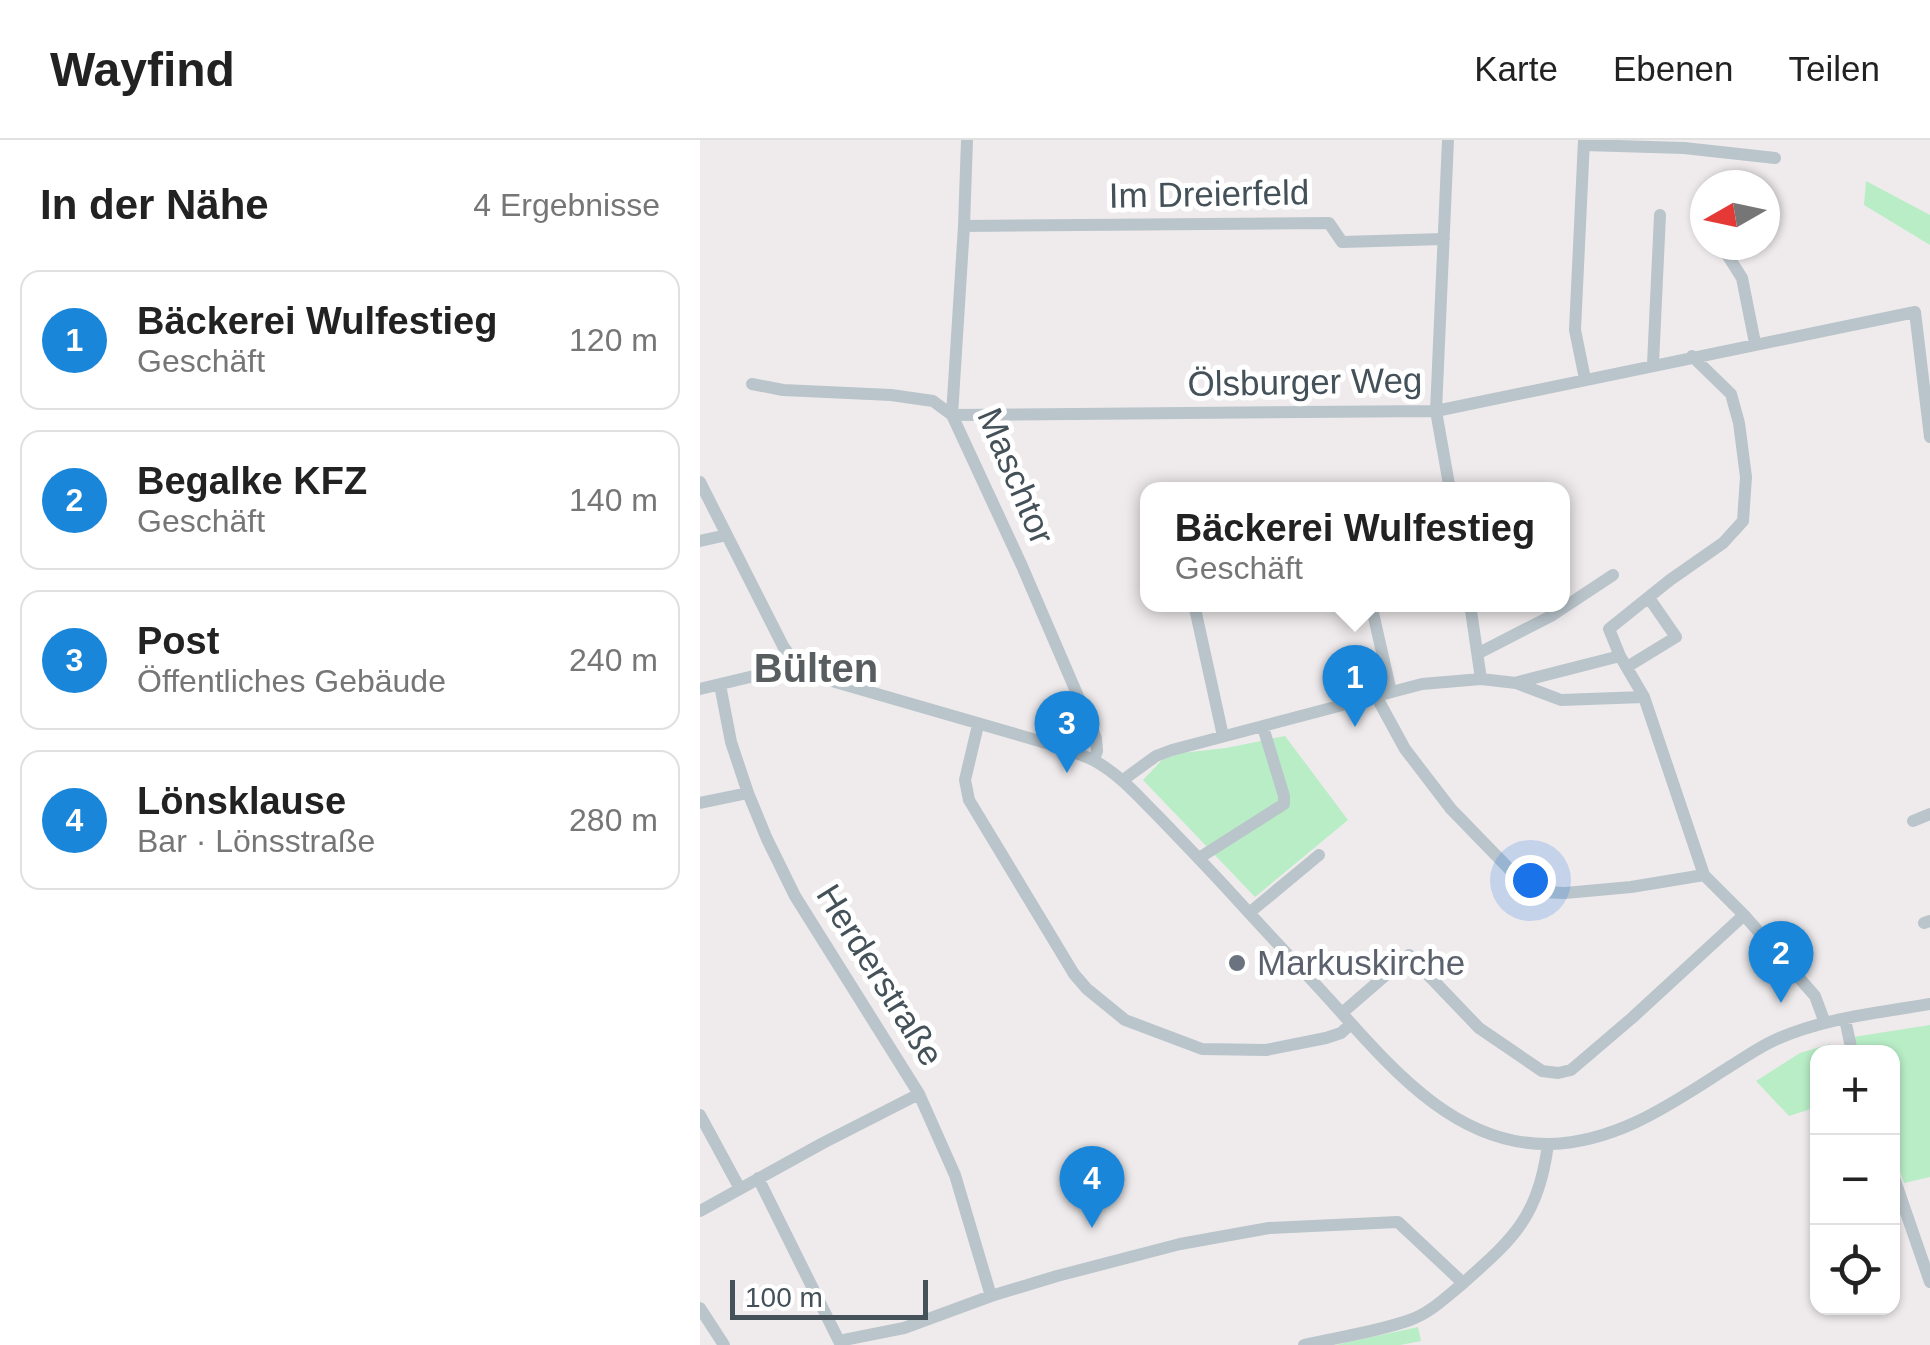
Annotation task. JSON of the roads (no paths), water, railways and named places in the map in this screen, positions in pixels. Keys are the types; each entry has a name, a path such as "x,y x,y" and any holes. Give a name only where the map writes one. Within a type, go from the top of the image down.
{"street":[{"name":"Maschtor","path":"966,140 952,416 1096,738 1094,760"},
{"path":"1448,140 1436,410 1449,482"},
{"path":"1586,379 1575,330 1584,142 1775,158"},
{"path":"1653,364 1660,215"},
{"name":"Im Dreierfeld","path":"964,226 1329,223 1342,242 1444,240"},
{"path":"1731,260 1742,278 1755,343"},
{"name":"Ölsburger Weg","path":"952,416 1436,410 1914,312 1930,437"},
{"path":"1692,356 1732,394 1740,423 1746,478 1743,520 1723,543 1609,629 1644,697 1704,874 1815,996 1824,1023"},
{"path":"752,384 783,390 932,401 952,416"},
{"path":"700,482 794,662 818,677 1094,760 1123,780 1420,1094 1453,1118 1481,1131 1548,1144 1619,1131 1662,1110 1770,1042 1824,1023 1930,1004"},
{"path":"700,541 727,535"},
{"path":"1570,603 1612,575"},
{"path":"1516,683 1624,661 1676,637 1649,598"},
{"path":"1196,612 1223,736"},
{"path":"1373,612 1390,692"},
{"path":"1471,612 1481,679"},
{"path":"1479,653 1556,612"},
{"path":"700,689 780,670 794,662"},
{"path":"1123,780 1156,756 1422,684 1481,679 1516,683 1561,700 1644,697"},
{"name":"Herderstraße","path":"720,684 730,742 748,793 794,896 919,1094 956,1175 991,1296"},
{"path":"1376,696 1405,750 1451,809 1521,881 1542,892 1566,893 1704,874"},
{"path":"978,724 965,780 969,800 1074,974 1125,1020 1202,1049 1266,1050 1341,1033 1346,1018 1409,955 1479,1028 1542,1071 1571,1070 1744,916"},
{"path":"1199,858 1284,804 1263,727"},
{"path":"700,803 748,793"},
{"path":"1913,821 1930,814"},
{"path":"1248,912 1320,855"},
{"path":"1845,1019 1851,1045"},
{"path":"700,1210 919,1094"},
{"path":"700,1115 739,1188"},
{"path":"1304,1345 1412,1319 1433,1308 1501,1250 1528,1216 1548,1144"},
{"path":"758,1178 839,1342 904,1328 1057,1276 1180,1244 1268,1228 1398,1222 1463,1283"},
{"path":"1900,1195 1930,1282"},
{"path":"700,1308 724,1345"}],"place":[{"name":"Bäckerei Wulfestieg","path":"1355,727"},
{"name":"Post","path":"1067,773"},
{"name":"Markuskirche","path":"1237,963"},
{"name":"Begalke KFZ","path":"1781,1003"},
{"name":"Lönsklause","path":"1092,1228"}],"district":[{"name":"Bülten","path":"816,668"}]}
